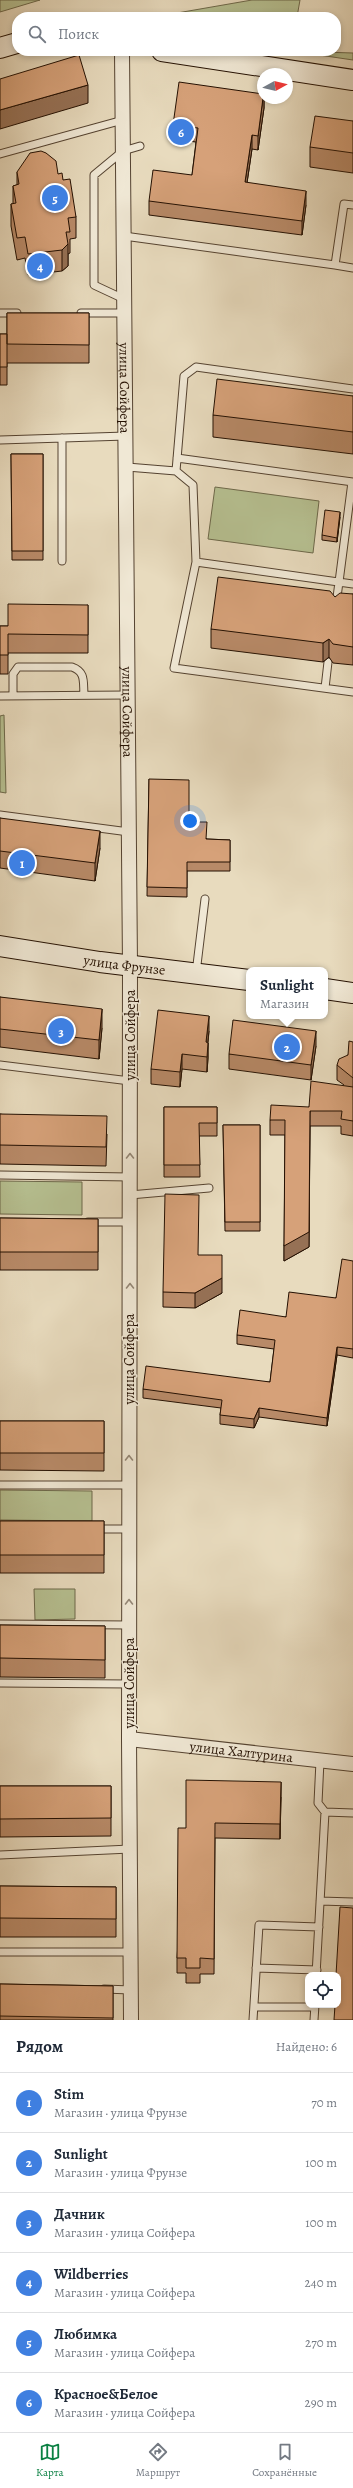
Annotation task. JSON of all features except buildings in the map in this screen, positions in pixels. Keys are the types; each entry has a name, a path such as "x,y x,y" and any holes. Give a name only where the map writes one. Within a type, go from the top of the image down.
{"street":[{"path":"0,48 12,44"},
{"name":"улица Сойфера","path":"122,56 130,966 129,1739 131,2020"},
{"path":"195,56 353,80"},
{"name":"улица Фрунзе","path":"0,946 130,966 246,980"},
{"path":"328,990 353,993"},
{"name":"улица Халтурина","path":"129,1739 353,1764"}],"lane":[{"path":"0,154 123,120"},
{"path":"125,299 94,286 94,175 123,151 140,146"},
{"path":"335,265 344,204 353,205"},
{"path":"124,236 353,268"},
{"path":"0,313 24,313"},
{"path":"71,313 125,313"},
{"path":"176,471 184,376 196,367 353,389"},
{"path":"0,440 126,436"},
{"path":"62,438 62,561"},
{"path":"177,458 353,482 335,611"},
{"path":"126,467 176,471 193,485 196,562 174,668 353,692"},
{"path":"196,562 353,584"},
{"path":"325,688 328,662"},
{"path":"13,696 13,674 18,667 72,667 80,670 83,675 84,695"},
{"path":"0,696 128,695"},
{"path":"0,815 129,832"},
{"path":"196,973 205,899"},
{"path":"0,1065 130,1081"},
{"path":"0,1175 130,1177"},
{"path":"130,1195 209,1188"},
{"path":"76,1221 130,1222"},
{"path":"0,1485 129,1485"},
{"path":"84,1529 129,1529"},
{"path":"0,1624 129,1625"},
{"path":"0,1683 129,1684"},
{"path":"256,1968 316,1972 324,1812 318,1803 320,1760"},
{"path":"324,1812 353,1814"},
{"path":"0,1855 130,1849"},
{"path":"320,1901 353,1902"},
{"path":"253,2020 259,1925 319,1927"},
{"path":"0,1952 131,1952"},
{"path":"92,1989 131,1990"},
{"path":"254,2006 305,2006"},
{"path":"314,2020 315,2008"}],"green space":[{"path":"0,0 40,0 0,12"},
{"path":"252,0 300,0 298,12 183,12"},
{"path":"341,53 353,53 353,60 326,56 341,56"},
{"path":"215,487 319,501 313,553 208,539"},
{"path":"4,715 6,793 0,792 0,716"},
{"path":"0,1181 82,1182 82,1215 0,1214"},
{"path":"0,1490 92,1491 92,1521 0,1520"},
{"path":"34,1589 75,1589 75,1619 35,1620"}],"place":[{"name":"Красное&Белое","path":"181,132"},
{"name":"Любимка","path":"55,198"},
{"name":"Wildberries","path":"40,266"},
{"name":"Stim","path":"22,863"},
{"name":"Дачник","path":"61,1031"},
{"name":"Sunlight","path":"287,1047"}]}
